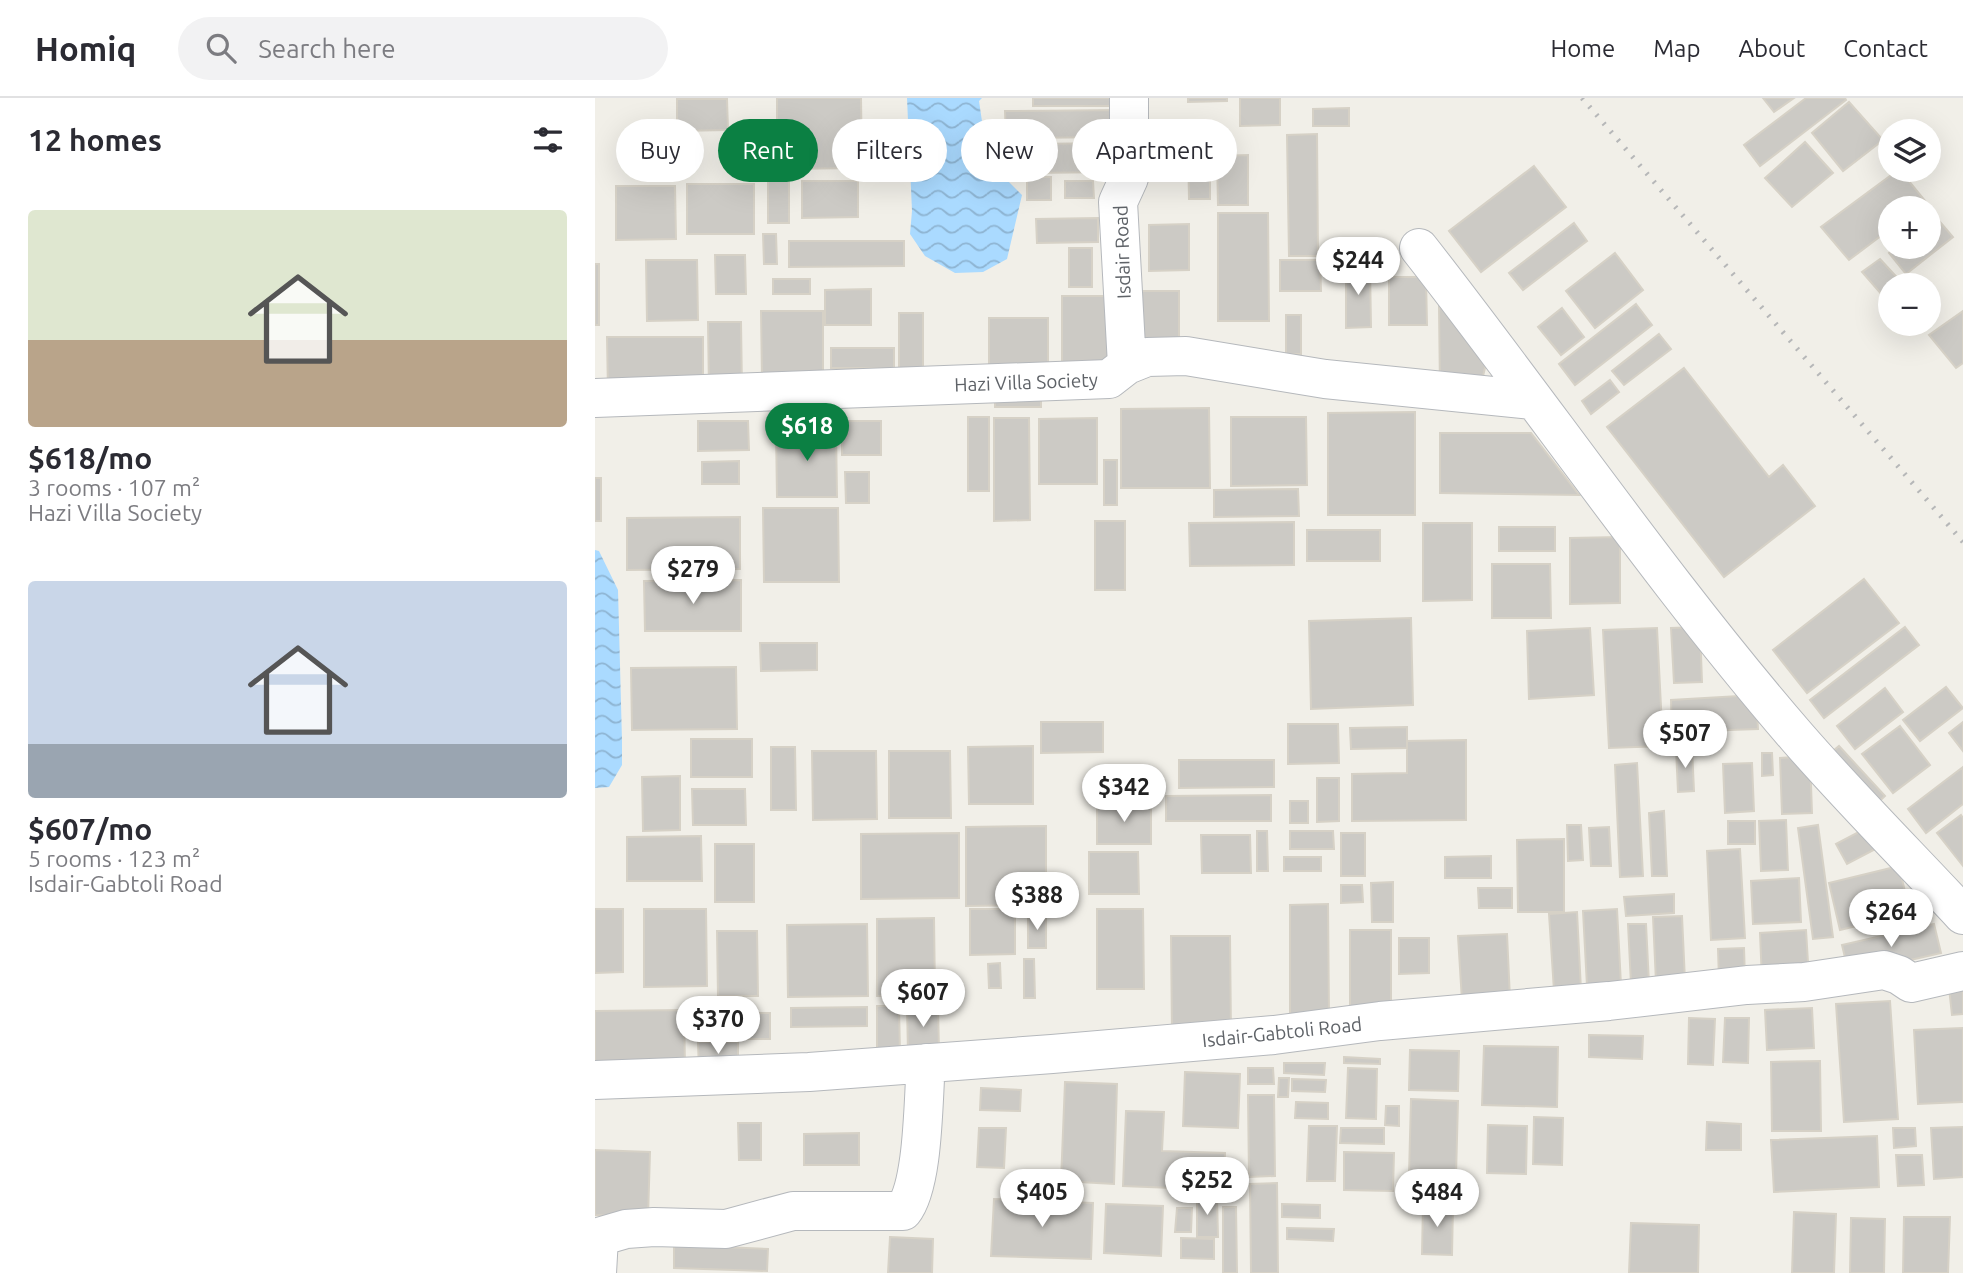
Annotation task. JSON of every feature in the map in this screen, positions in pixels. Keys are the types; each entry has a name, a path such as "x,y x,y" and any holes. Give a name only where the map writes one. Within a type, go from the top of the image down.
{"street":[{"name":"Isdair Road","path":"1127,365 1118,202 1129,178 1129,98"},
{"path":"1419,248 1507,361 1532,400 1797,738 1963,915"},
{"name":"Hazi Villa Society","path":"595,398 1109,379 1127,365 1147,357 1186,356 1325,379 1532,400"},
{"name":"Isdair-Gabtoli Road","path":"595,1080 809,1072 926,1063 1260,1036 1380,1021 1609,1001 1747,985 1804,982 1884,970 1911,983 1963,971"},
{"path":"597,1250 626,1229 726,1229 793,1211 903,1211 911,1201 920,1145 926,1063"}],"water":[{"path":"907,98 982,98 979,101 982,119 961,119 961,182 1009,182 1022,195 1007,259 983,272 955,273 925,256 910,234 911,182 947,182 947,119 908,119"},
{"path":"595,550 599,551 618,590 622,765 609,787 595,788"}],"building":[{"path":"777,98 861,98 861,119 832,119 832,168 818,169 818,119 777,119"},
{"path":"1033,98 1116,98 1116,106 1033,106"},
{"path":"1188,98 1227,98 1227,101 1188,102"},
{"path":"1240,98 1280,98 1280,125 1240,126"},
{"path":"1763,98 1794,98 1774,112"},
{"path":"1806,98 1846,100 1760,166 1744,145"},
{"path":"677,99 727,99 728,119 718,119 718,130 704,130 704,119 677,119"},
{"path":"1849,102 1878,134 1878,144 1843,171 1812,133"},
{"path":"1349,108 1349,126 1313,126 1313,109"},
{"path":"1121,110 1121,119 1072,119 1072,137 1058,138 1058,119 1005,119 1005,111"},
{"path":"1317,134 1318,256 1289,256 1287,135"},
{"path":"1805,142 1833,173 1792,207 1765,178"},
{"path":"1058,144 1072,144 1072,172 1058,173"},
{"path":"1237,155 1248,155 1248,205 1218,205 1218,182 1237,182"},
{"path":"1534,166 1566,207 1481,272 1449,231"},
{"path":"1065,181 1093,182 1094,198 1065,198"},
{"path":"768,182 789,182 789,223 768,223"},
{"path":"802,182 858,182 858,217 802,218"},
{"path":"1027,182 1051,182 1051,200 1027,200"},
{"path":"1189,182 1210,182 1210,199 1189,199"},
{"path":"1882,182 1910,182 1921,196 1878,196 1878,238 1849,260 1821,227"},
{"path":"687,184 754,184 754,234 687,234"},
{"path":"616,186 675,186 676,239 616,240"},
{"path":"1218,213 1268,213 1269,321 1218,321"},
{"path":"1098,218 1098,242 1037,243 1036,219"},
{"path":"1574,223 1587,241 1523,290 1509,273"},
{"path":"1941,223 1953,237 1941,246"},
{"path":"1189,224 1189,270 1149,271 1149,225"},
{"path":"763,234 776,234 777,264 764,264"},
{"path":"789,241 904,241 904,266 789,267"},
{"path":"1069,248 1092,248 1092,287 1069,287"},
{"path":"1615,253 1643,290 1595,328 1566,291"},
{"path":"715,255 745,255 746,294 716,294"},
{"path":"1880,259 1893,273 1878,273 1878,290 1862,272"},
{"path":"1894,259 1925,259 1907,273"},
{"path":"646,260 697,260 698,320 647,321"},
{"path":"1280,260 1320,260 1321,291 1280,291"},
{"path":"595,264 599,264 599,325 595,325"},
{"path":"1346,267 1370,267 1371,327 1346,328"},
{"path":"1389,277 1426,277 1427,325 1389,325"},
{"path":"773,279 810,279 810,294 773,294"},
{"path":"871,289 871,325 825,325 825,290"},
{"path":"1140,291 1179,291 1179,349 1141,349"},
{"path":"1062,296 1115,296 1116,370 1062,370"},
{"path":"1636,304 1652,325 1575,385 1559,364"},
{"path":"1439,306 1488,355 1480,389 1440,389"},
{"path":"1562,308 1584,337 1561,355 1538,327"},
{"path":"761,311 823,311 823,378 762,379"},
{"path":"1963,311 1963,363 1956,368 1930,336 1941,336 1941,327"},
{"path":"899,313 923,313 923,370 899,370"},
{"path":"1286,315 1301,315 1301,354 1286,354"},
{"path":"989,318 1048,318 1048,366 989,366"},
{"path":"708,322 741,322 742,389 709,390"},
{"path":"1659,334 1671,349 1624,385 1612,371"},
{"path":"607,337 703,337 703,391 608,392"},
{"path":"831,348 894,348 894,368 831,368"},
{"path":"1684,368 1769,477 1783,465 1815,506 1724,577 1607,427"},
{"path":"1610,380 1619,392 1591,414 1582,401"},
{"path":"1041,390 1041,407 995,407 995,391"},
{"path":"1209,408 1210,488 1121,488 1121,409"},
{"path":"1415,412 1415,515 1328,515 1328,413"},
{"path":"968,417 989,417 989,491 968,491"},
{"path":"1231,417 1306,417 1307,485 1231,486"},
{"path":"994,418 1029,418 1030,520 994,521"},
{"path":"1097,418 1097,484 1039,484 1039,419"},
{"path":"698,421 748,421 749,450 698,451"},
{"path":"842,421 881,421 881,455 842,455"},
{"path":"776,429 836,429 837,497 777,497"},
{"path":"1440,433 1531,433 1579,495 1440,493"},
{"path":"1104,460 1117,460 1117,505 1104,505"},
{"path":"739,461 739,484 702,484 702,462"},
{"path":"845,472 869,472 869,503 846,503"},
{"path":"595,478 601,478 601,521 595,521"},
{"path":"1298,489 1299,516 1214,517 1214,490"},
{"path":"763,508 838,508 839,582 764,582"},
{"path":"740,517 740,569 627,570 627,518"},
{"path":"1095,521 1125,521 1125,590 1095,590"},
{"path":"1294,522 1294,565 1190,566 1189,523"},
{"path":"1423,523 1472,523 1472,600 1423,601"},
{"path":"1499,527 1555,527 1555,551 1499,551"},
{"path":"1307,530 1380,530 1380,561 1307,561"},
{"path":"1620,537 1620,603 1570,604 1570,538"},
{"path":"1492,564 1550,564 1551,618 1492,618"},
{"path":"1864,579 1899,623 1807,693 1773,650"},
{"path":"741,580 741,631 645,631 644,581"},
{"path":"1411,618 1413,705 1311,709 1309,621"},
{"path":"1700,627 1702,682 1674,683 1671,628"},
{"path":"1905,627 1919,645 1824,718 1810,700"},
{"path":"1590,628 1594,695 1529,699 1527,631"},
{"path":"1657,628 1663,746 1609,748 1603,630"},
{"path":"760,643 817,643 817,670 761,671"},
{"path":"736,667 737,729 632,730 631,668"},
{"path":"1946,687 1963,708 1920,741 1903,720"},
{"path":"1885,688 1903,712 1855,749 1837,726"},
{"path":"1756,695 1758,729 1672,732 1671,700"},
{"path":"1041,722 1103,722 1103,752 1041,753"},
{"path":"1963,722 1963,751 1949,733"},
{"path":"1288,724 1338,724 1339,763 1288,764"},
{"path":"1900,726 1930,765 1893,793 1862,754"},
{"path":"1407,727 1407,748 1351,749 1350,728"},
{"path":"691,739 752,739 752,777 691,777"},
{"path":"1466,740 1466,820 1352,821 1352,774 1407,773 1407,741"},
{"path":"1033,746 1033,804 969,804 968,747"},
{"path":"1839,746 1885,796 1873,807 1827,756"},
{"path":"771,747 795,747 796,810 771,810"},
{"path":"1676,748 1692,748 1694,791 1678,792"},
{"path":"812,751 876,751 877,819 813,820"},
{"path":"889,751 950,751 951,818 889,818"},
{"path":"1762,753 1772,753 1773,775 1762,776"},
{"path":"1810,756 1812,813 1782,814 1780,758"},
{"path":"1179,760 1274,760 1274,787 1179,788"},
{"path":"1637,763 1643,876 1620,877 1615,765"},
{"path":"1752,763 1754,811 1725,813 1723,764"},
{"path":"1963,767 1963,804 1926,833 1908,809"},
{"path":"680,776 680,830 643,831 642,777"},
{"path":"1317,778 1339,778 1339,821 1317,822"},
{"path":"692,789 745,789 746,825 693,825"},
{"path":"1271,795 1271,821 1166,821 1166,796"},
{"path":"1290,801 1308,801 1308,823 1290,823"},
{"path":"1097,804 1151,804 1151,844 1097,844"},
{"path":"1664,811 1667,876 1652,876 1649,813"},
{"path":"1961,815 1963,818 1963,866 1937,833"},
{"path":"1786,820 1788,870 1761,871 1759,821"},
{"path":"1728,821 1755,821 1755,844 1728,844"},
{"path":"1567,825 1581,825 1583,860 1568,861"},
{"path":"1818,825 1833,937 1813,939 1798,828"},
{"path":"1872,825 1883,845 1847,864 1836,844"},
{"path":"1046,826 1046,905 966,906 966,827"},
{"path":"1609,827 1611,866 1591,866 1589,828"},
{"path":"1257,831 1267,831 1268,871 1257,871"},
{"path":"1290,831 1333,831 1334,849 1290,849"},
{"path":"959,833 959,898 861,899 861,834"},
{"path":"1341,833 1365,833 1365,876 1341,876"},
{"path":"1201,835 1250,835 1251,873 1202,873"},
{"path":"701,836 702,881 627,881 627,837"},
{"path":"1564,839 1564,912 1518,912 1517,840"},
{"path":"715,844 754,844 754,902 715,902"},
{"path":"1740,849 1745,938 1711,940 1707,851"},
{"path":"1089,852 1138,852 1139,894 1089,894"},
{"path":"1491,856 1491,878 1445,878 1445,857"},
{"path":"1284,857 1321,857 1321,871 1284,871"},
{"path":"1899,866 1910,913 1840,930 1829,883"},
{"path":"1799,878 1801,922 1753,924 1751,881"},
{"path":"1393,882 1393,922 1372,922 1371,883"},
{"path":"1341,885 1362,885 1363,902 1341,903"},
{"path":"1478,888 1512,888 1512,908 1479,908"},
{"path":"1674,894 1674,913 1626,916 1624,897"},
{"path":"1328,904 1329,1017 1290,1017 1290,905"},
{"path":"595,909 623,909 623,972 595,973"},
{"path":"644,909 706,909 707,986 644,987"},
{"path":"970,909 1015,909 1015,954 970,955"},
{"path":"1097,909 1143,909 1144,989 1097,989"},
{"path":"1617,909 1621,985 1587,986 1583,911"},
{"path":"1577,912 1581,990 1554,991 1549,914"},
{"path":"1682,916 1685,981 1656,982 1653,917"},
{"path":"1028,917 1046,917 1046,948 1028,948"},
{"path":"934,918 935,995 877,996 877,919"},
{"path":"867,924 868,996 788,997 787,925"},
{"path":"1628,924 1646,924 1649,984 1631,984"},
{"path":"1934,924 1941,953 1849,974 1842,945"},
{"path":"1350,930 1391,930 1391,1014 1350,1014"},
{"path":"1806,930 1809,979 1762,981 1760,933"},
{"path":"717,931 757,931 758,996 718,996"},
{"path":"1507,934 1510,999 1462,1001 1458,936"},
{"path":"1171,936 1230,936 1231,1035 1172,1035"},
{"path":"1399,938 1429,938 1429,973 1399,974"},
{"path":"1744,948 1745,978 1719,979 1718,949"},
{"path":"1024,959 1034,959 1035,998 1024,998"},
{"path":"1000,963 1001,988 989,988 988,964"},
{"path":"1963,978 1963,1014 1952,1015 1948,979"},
{"path":"1890,1001 1898,1119 1844,1122 1836,1004"},
{"path":"877,1006 899,1006 900,1054 877,1054"},
{"path":"907,1006 938,1006 939,1052 908,1052"},
{"path":"867,1007 867,1026 791,1027 791,1008"},
{"path":"1812,1008 1814,1048 1767,1050 1765,1010"},
{"path":"684,1010 685,1067 595,1068 595,1011"},
{"path":"722,1013 770,1013 770,1039 722,1039"},
{"path":"1689,1018 1715,1019 1713,1065 1688,1064"},
{"path":"1725,1018 1749,1018 1748,1063 1723,1062"},
{"path":"1963,1028 1963,1102 1918,1104 1914,1030"},
{"path":"1589,1035 1643,1036 1642,1059 1589,1057"},
{"path":"698,1042 738,1042 738,1071 699,1071"},
{"path":"1484,1046 1558,1047 1557,1107 1482,1105"},
{"path":"1410,1050 1459,1051 1458,1091 1409,1090"},
{"path":"1344,1057 1380,1059 1380,1064 1344,1063"},
{"path":"1820,1061 1821,1131 1772,1131 1771,1062"},
{"path":"1284,1063 1325,1063 1324,1075 1284,1073"},
{"path":"1248,1068 1273,1068 1274,1084 1248,1084"},
{"path":"1348,1068 1377,1069 1376,1119 1346,1118"},
{"path":"1185,1072 1240,1074 1238,1128 1183,1126"},
{"path":"1279,1078 1289,1078 1288,1097 1278,1097"},
{"path":"1292,1079 1326,1080 1325,1092 1292,1091"},
{"path":"1065,1082 1117,1084 1114,1184 1061,1181"},
{"path":"981,1088 1021,1090 1020,1111 980,1110"},
{"path":"1248,1095 1274,1095 1275,1176 1249,1177"},
{"path":"1411,1099 1458,1101 1456,1176 1409,1175"},
{"path":"1296,1102 1328,1103 1328,1119 1295,1118"},
{"path":"1386,1106 1399,1106 1399,1126 1385,1125"},
{"path":"1126,1111 1164,1112 1162,1151 1225,1153 1223,1190 1123,1186"},
{"path":"1534,1117 1563,1118 1562,1165 1533,1164"},
{"path":"1707,1122 1741,1124 1741,1150 1706,1150"},
{"path":"738,1123 761,1123 761,1160 739,1160"},
{"path":"1488,1125 1527,1126 1526,1174 1487,1173"},
{"path":"1309,1126 1337,1126 1335,1181 1307,1181"},
{"path":"1963,1127 1963,1177 1934,1179 1931,1128"},
{"path":"979,1128 1006,1128 1004,1168 977,1167"},
{"path":"1341,1128 1384,1128 1384,1144 1340,1143"},
{"path":"1893,1128 1915,1128 1916,1146 1894,1148"},
{"path":"859,1133 859,1165 804,1165 804,1134"},
{"path":"1877,1136 1879,1187 1774,1192 1771,1140"},
{"path":"595,1150 650,1152 648,1217 595,1215"},
{"path":"1344,1152 1394,1153 1393,1191 1344,1190"},
{"path":"1896,1155 1922,1155 1924,1185 1898,1186"},
{"path":"1277,1183 1278,1273 1251,1273 1250,1184"},
{"path":"1197,1197 1217,1197 1218,1237 1197,1237"},
{"path":"994,1199 1093,1203 1091,1259 991,1256"},
{"path":"1106,1204 1163,1206 1161,1256 1104,1253"},
{"path":"1282,1204 1320,1205 1320,1218 1282,1217"},
{"path":"1423,1204 1453,1205 1452,1255 1422,1254"},
{"path":"1223,1207 1236,1207 1237,1273 1223,1273"},
{"path":"1177,1208 1192,1208 1191,1232 1175,1232"},
{"path":"1794,1212 1836,1214 1834,1273 1792,1273"},
{"path":"1904,1217 1950,1217 1948,1273 1903,1273"},
{"path":"1851,1218 1885,1219 1884,1273 1850,1273"},
{"path":"1631,1223 1699,1225 1698,1273 1629,1273"},
{"path":"1287,1228 1334,1229 1333,1241 1287,1239"},
{"path":"890,1237 933,1239 932,1273 888,1273"},
{"path":"1181,1238 1214,1239 1214,1259 1181,1258"},
{"path":"674,1245 768,1249 767,1271 674,1268"}],"railway":[{"path":"1582,98 1963,542"}]}
